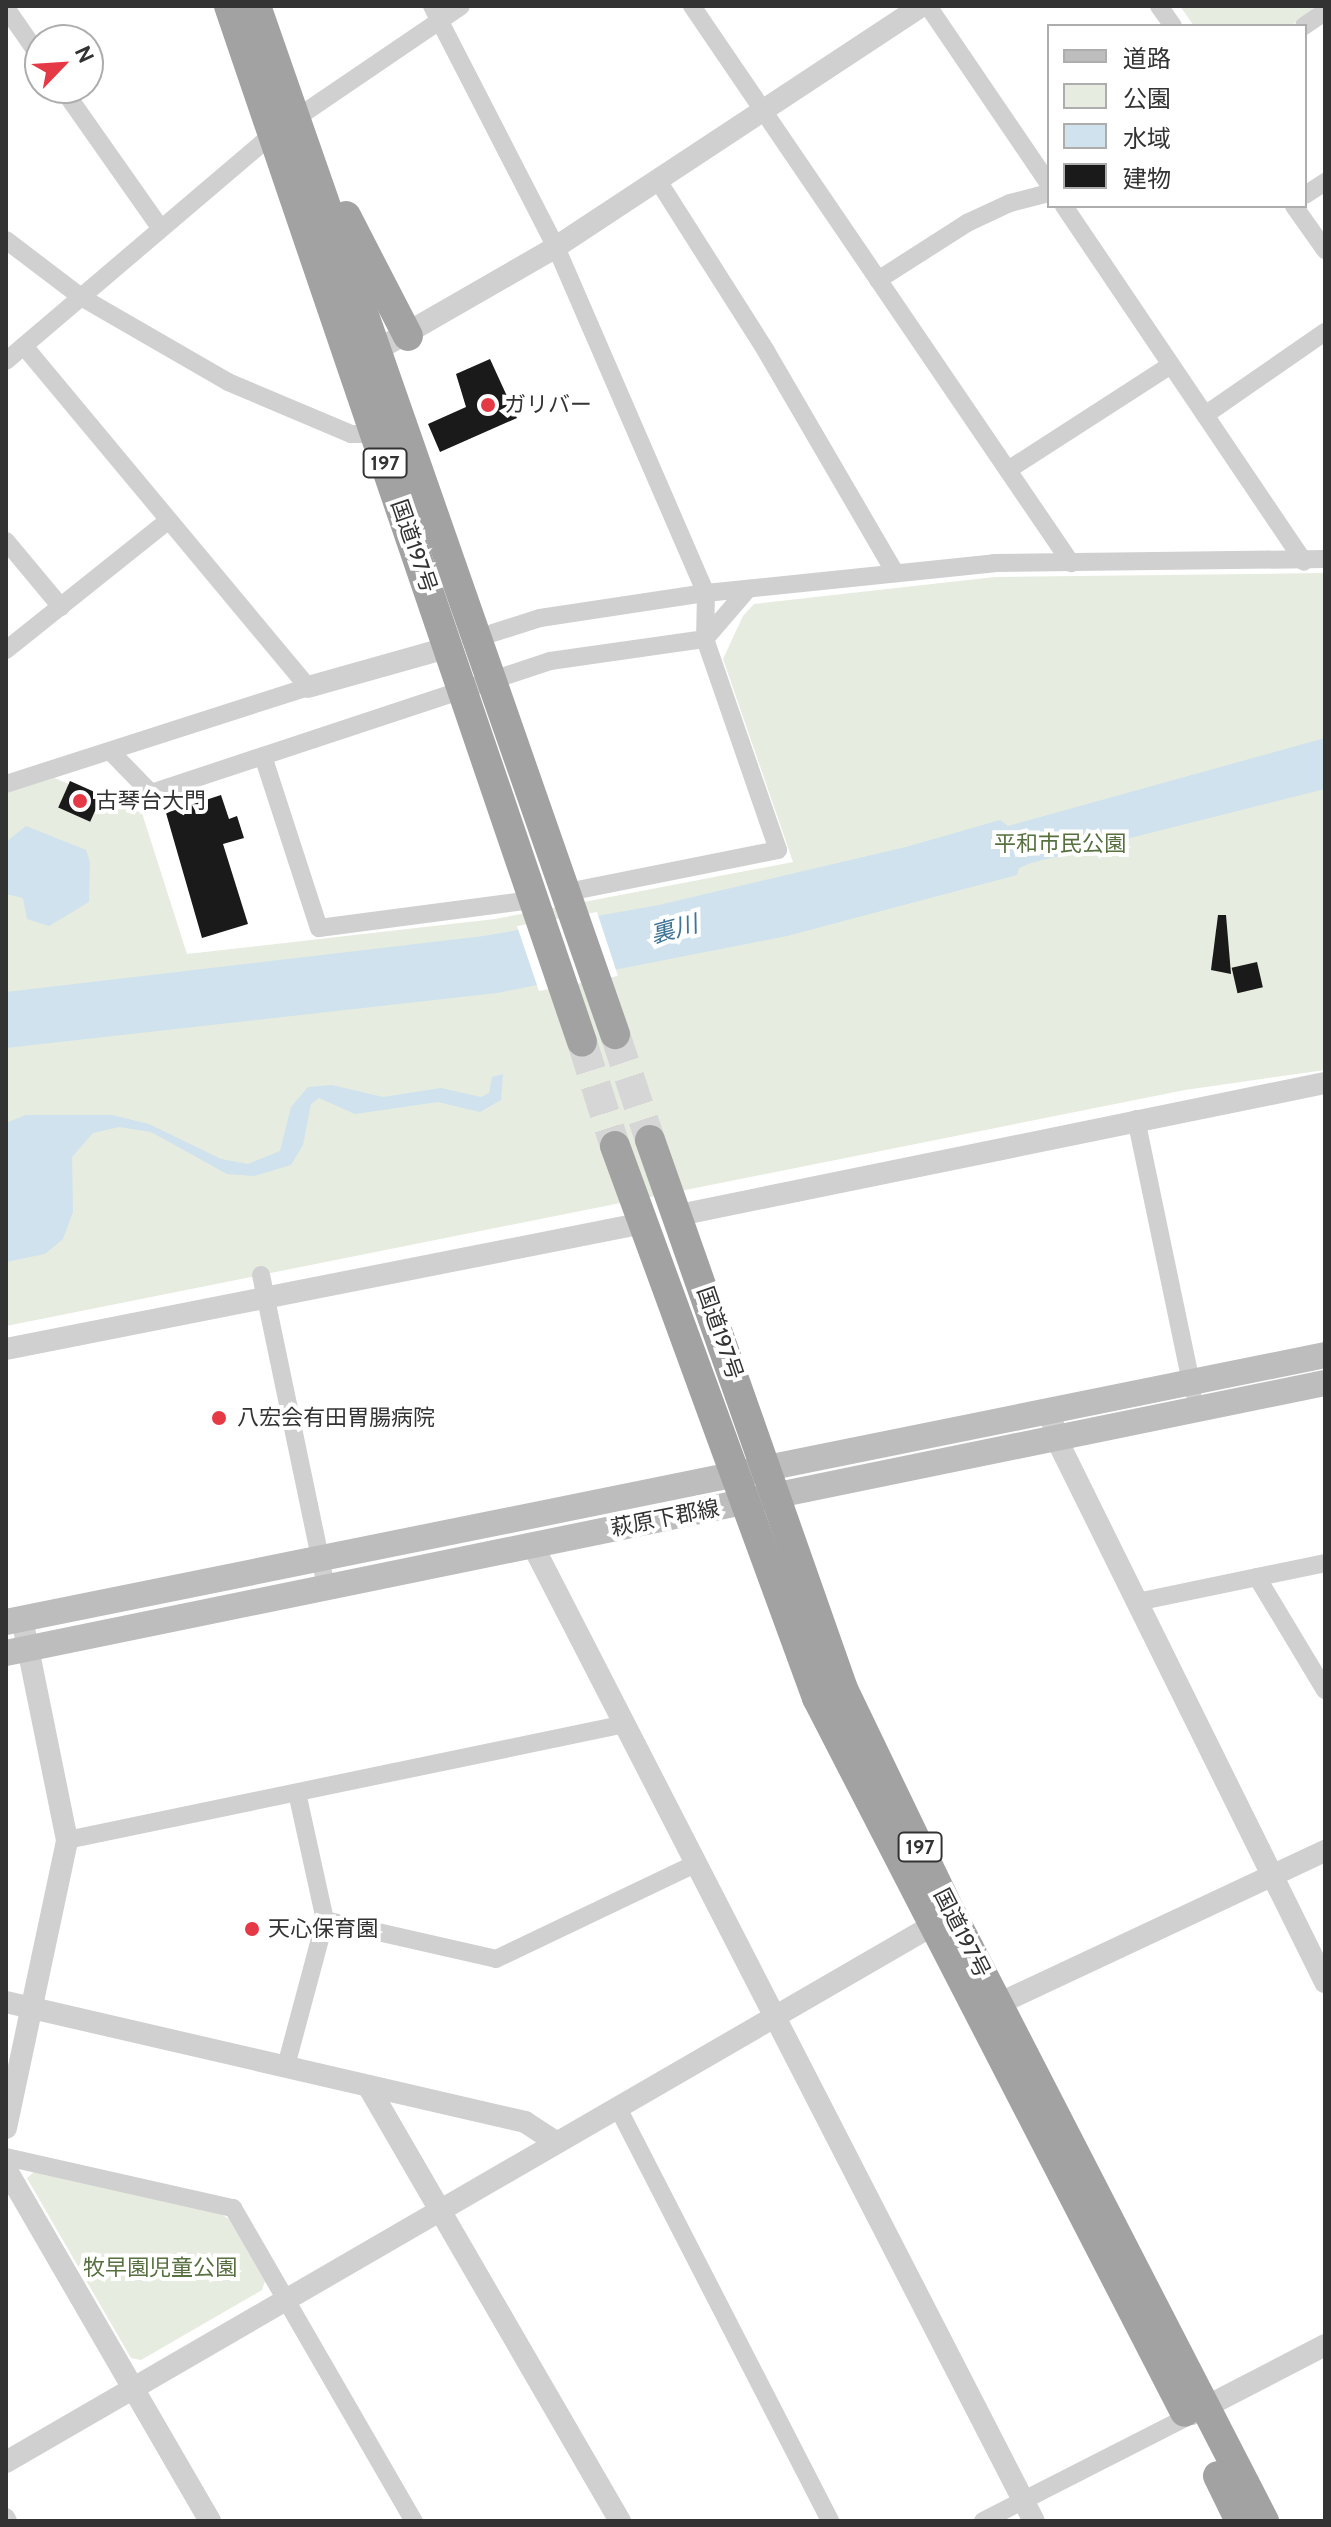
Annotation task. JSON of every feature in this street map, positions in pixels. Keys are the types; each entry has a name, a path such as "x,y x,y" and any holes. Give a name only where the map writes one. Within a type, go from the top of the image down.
{"highway":[{"name":"国道197号","path":"229,6 284,126 364,358 478,638 615,1034"},
{"name":"国道197号","path":"256,6 284,126"},
{"name":"197","path":"284,126 408,336"},
{"name":"国道197号","path":"364,358 375,434 582,1042"},
{"name":"国道197号","path":"650,1140 679,1215 843,1689 942,1920 998,2004 1196,2412 1240,2521"},
{"name":"国道197号","path":"615,1146 817,1698 942,1920 1196,2412 1264,2521"}],"main road":[{"name":"萩原下郡線","path":"14,1620 320,1558 739,1488 1050,1410 1325,1355"},
{"name":"萩原下郡線","path":"772,1481 1056,1438 1325,1383"},
{"name":"萩原下郡線","path":"17,1650 532,1544 739,1488"}],"street":[{"path":"6,361 284,126 435,14 461,6"},
{"path":"692,6 1071,563"},
{"path":"364,358 408,336 556,247 922,6"},
{"path":"928,6 1047,181"},
{"path":"1159,6 1172,24"},
{"path":"6,8 24,34"},
{"path":"1307,24 1325,12"},
{"path":"435,14 556,247 706,593 705,639 778,850 571,903"},
{"path":"73,104 161,229"},
{"path":"657,179 766,351 895,573"},
{"path":"1307,194 1325,182"},
{"path":"878,280 981,216 1047,194"},
{"path":"1065,208 1304,562"},
{"path":"1295,208 1325,250"},
{"path":"6,240 81,297 228,382 351,434 375,434"},
{"path":"1205,415 1325,332"},
{"path":"24,346 308,687"},
{"path":"1008,470 1171,365"},
{"path":"6,650 169,520"},
{"path":"6,541 61,607"},
{"path":"6,784 308,687 540,618 706,593 994,563 1304,562 1325,559"},
{"path":"110,751 151,793 550,661 705,639 748,589"},
{"path":"263,756 319,928 536,910"},
{"path":"679,1215 1136,1119 1325,1083"},
{"path":"1136,1119 1197,1409"},
{"path":"6,1349 263,1286 644,1223"},
{"path":"263,1286 326,1587"},
{"path":"1050,1410 1056,1438 1325,1982"},
{"path":"532,1544 1034,2521"},
{"path":"1137,1602 1325,1563"},
{"path":"1257,1577 1325,1690"},
{"path":"6,2128 67,1840 17,1650 14,1620"},
{"path":"67,1840 625,1724"},
{"path":"286,2066 325,1920 297,1793"},
{"path":"998,2004 1274,1878 1325,1851"},
{"path":"325,1920 496,1959 697,1863"},
{"path":"6,2462 942,1920"},
{"path":"6,2002 525,2122 557,2143"},
{"path":"368,2086 620,2521"},
{"path":"618,2108 830,2521"},
{"path":"6,2157 233,2208 414,2521"},
{"path":"6,2169 210,2521"},
{"path":"983,2521 1325,2345"}],"green space":[{"path":"1180,6 1320,6 1293,24 1193,24"},
{"name":"平和市民公園","path":"1325,573 1325,1070 1185,1090 6,1326 6,793 54,778 142,813 187,954 495,919 793,862 723,659 743,616 754,604 995,577"},
{"name":"牧早園児童公園","path":"35,2171 216,2211 229,2219 265,2281 262,2290 141,2360 131,2358 27,2178"}],"water":[{"name":"裏川","path":"1325,738 1325,789 1031,863 1019,868 1017,875 787,936 497,993 6,1048 6,992 484,936 659,905 906,847 1000,820 1008,826"},
{"path":"26,826 86,850 90,862 89,902 49,926 27,919 23,898 6,894 6,842"},
{"path":"503,1074 501,1100 480,1112 438,1102 355,1114 319,1098 311,1104 303,1145 291,1165 254,1176 227,1174 151,1132 119,1127 93,1133 72,1157 73,1212 63,1239 45,1254 6,1262 6,1123 26,1115 112,1115 149,1124 221,1159 248,1164 280,1151 291,1107 308,1087 332,1085 383,1097 441,1088 481,1097 489,1093 492,1077"}],"pier":[{"path":"597,912 618,976 539,991 517,926"}],"building":[{"name":"ガリバー","path":"490,359 517,418 440,452 428,424 466,407 456,374"},
{"name":"古琴台大門","path":"70,781 102,795 90,822 58,807"},
{"path":"221,795 229,819 237,816 244,838 223,844 248,924 202,938 166,813"},
{"path":"1218,915 1226,915 1231,974 1211,970"},
{"path":"1257,962 1263,987 1238,993 1232,968"}],"tunnel":[{"path":"615,1034 650,1140"},
{"path":"582,1042 615,1146"}],"place":[{"name":"ガリバー","path":"488,405"},
{"name":"古琴台大門","path":"80,801"},
{"name":"八宏会有田胃腸病院","path":"219,1418"},
{"name":"天心保育園","path":"252,1929"}]}
